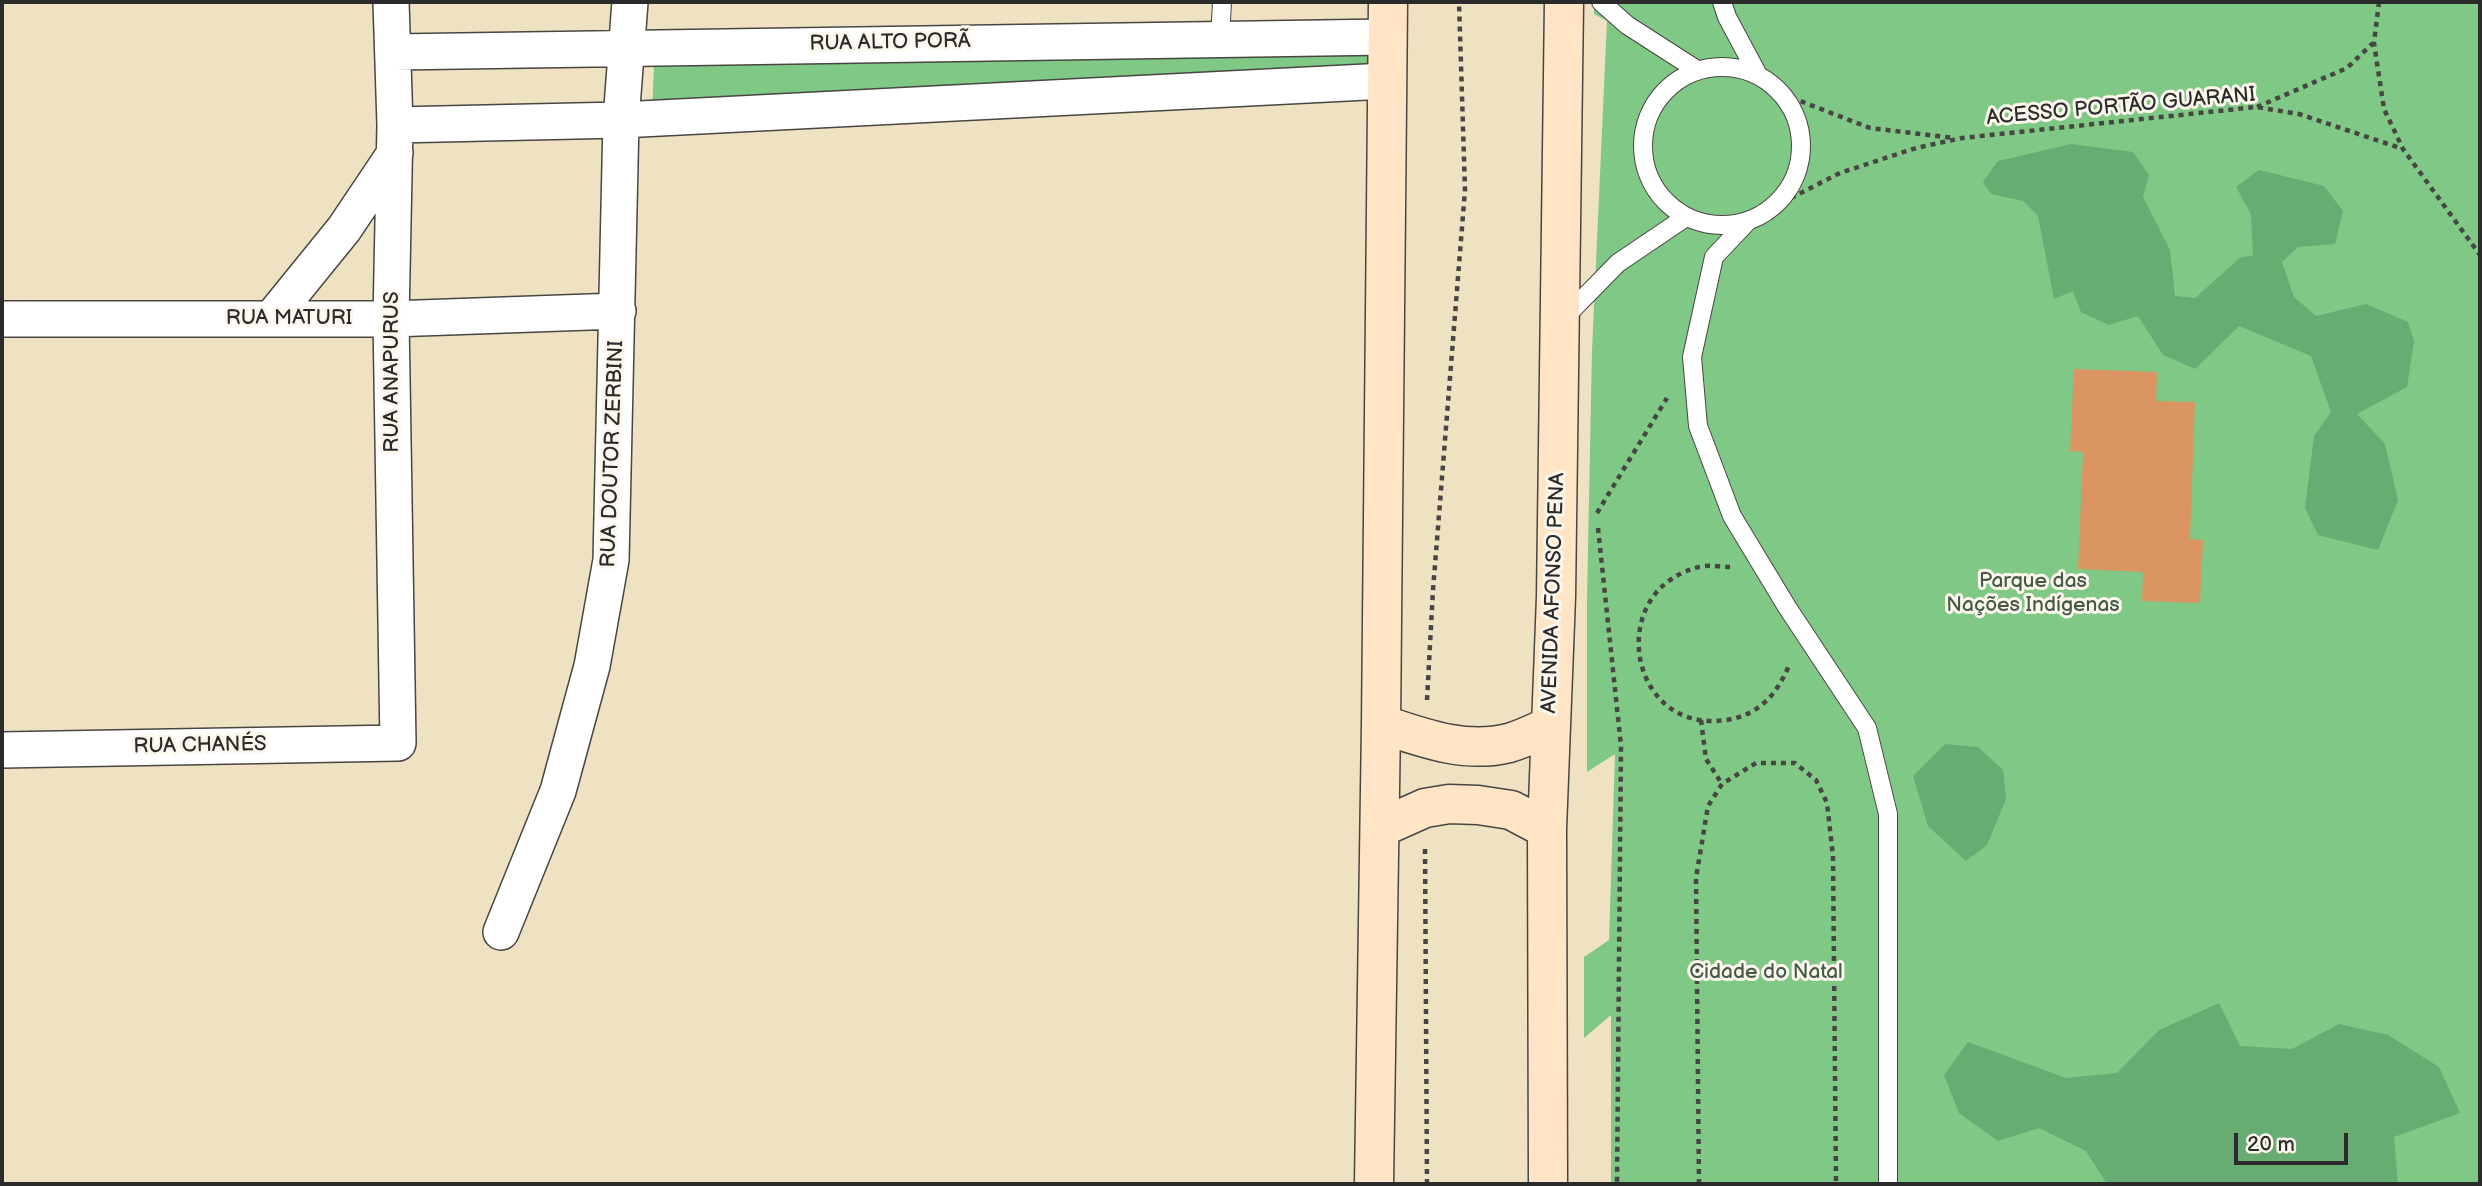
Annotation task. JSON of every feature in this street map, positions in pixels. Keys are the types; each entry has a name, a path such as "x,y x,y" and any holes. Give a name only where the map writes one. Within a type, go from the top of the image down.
{"main road":[{"name":"AVENIDA AFONSO PENA","path":"1548,1184 1547,829 1556,597 1564,2"},
{"path":"1374,1184 1387,19"},
{"path":"1381,724 1456,746 1484,747 1512,742 1550,726"},
{"path":"1380,828 1425,808 1449,804 1511,810 1547,829"}],"street":[{"name":"RUA ANAPURUS","path":"391,2 395,139 391,319 398,743"},
{"name":"RUA DOUTOR ZERBINI","path":"501,932 558,791 592,666 611,560 621,120 630,2"},
{"name":"RUA ALTO PORÃ","path":"394,52 1220,39 1387,19"},
{"path":"1081,41 1083,97"},
{"path":"271,319 344,229 395,139 621,120 1386,81"},
{"name":"RUA MATURI","path":"2,319 391,319 618,311"},
{"name":"RUA CHANÉS","path":"2,750 398,743"}],"lane":[{"path":"1220,39 1222,2"},
{"path":"1601,2 1627,25 1698,70"},
{"path":"1722,2 1727,17 1758,75"},
{"path":"1747,222 1715,226 1686,217 1661,198 1646,171 1643,140 1651,110 1671,85 1698,70 1728,66 1758,75 1783,94 1797,121 1801,152 1793,182 1773,207 1747,222 1714,257 1692,357 1698,426 1732,516 1775,589 1867,728 1888,814 1888,1184"},
{"path":"1560,323 1618,263 1686,217"}],"path":[{"path":"1425,739 1433,590 1465,190 1459,2"},
{"path":"2379,2 2374,43 2384,109 2403,149 2480,255"},
{"path":"2256,107 2347,68 2374,43"},
{"path":"1783,94 1870,128 1962,138"},
{"name":"ACESSO PORTÃO GUARANI","path":"1962,138 2256,107 2299,114 2403,149"},
{"path":"1773,207 1840,173 1916,148 1962,138"},
{"path":"1617,1184 1621,746 1597,512 1692,357"},
{"path":"1775,589 1754,576 1730,567 1706,566 1682,573 1661,587 1646,606 1638,630 1638,657 1647,683 1664,703 1686,717 1713,722 1740,718 1763,705 1781,685 1790,662 1792,636 1787,607"},
{"path":"1701,720 1706,759 1722,784"},
{"path":"1699,1184 1696,878 1708,806 1722,784 1756,763 1795,763 1816,780 1828,803 1833,856 1836,1184"},
{"path":"1425,808 1427,1184"}],"green space":[{"name":"Parque das Nações Indígenas","path":"1594,2 2480,2 2480,1184 1611,1184 1611,1015 1584,1038 1584,957 1609,940 1615,754 1587,772 1592,350 1607,21 1594,14"},
{"path":"1376,46 1377,75 652,112 654,67"},
{"path":"2071,144 2133,152 2149,175 2143,197 2170,250 2175,296 2195,298 2241,257 2253,256 2251,214 2236,187 2259,170 2324,186 2343,211 2335,244 2298,247 2282,262 2294,297 2316,316 2366,304 2408,322 2414,341 2407,387 2357,414 2385,444 2398,500 2378,550 2318,535 2305,508 2314,436 2331,412 2311,356 2239,326 2195,369 2163,355 2138,316 2109,325 2081,312 2073,291 2054,299 2038,216 2023,201 1991,194 1983,182 1998,161"},
{"path":"1945,744 1978,747 2003,770 2006,799 1987,845 1966,861 1928,826 1913,776"},
{"path":"2219,1003 2240,1046 2292,1049 2339,1024 2388,1035 2439,1067 2460,1113 2394,1137 2398,1184 2107,1184 2086,1151 2039,1128 1998,1141 1959,1113 1944,1075 1968,1042 2066,1078 2117,1073 2159,1030"}],"building":[{"path":"2074,369 2157,372 2156,401 2195,402 2190,539 2203,540 2200,603 2142,601 2143,572 2078,569 2083,452 2070,451"}],"park label":[{"name":"Cidade do Natal","path":"1766,973"}]}
